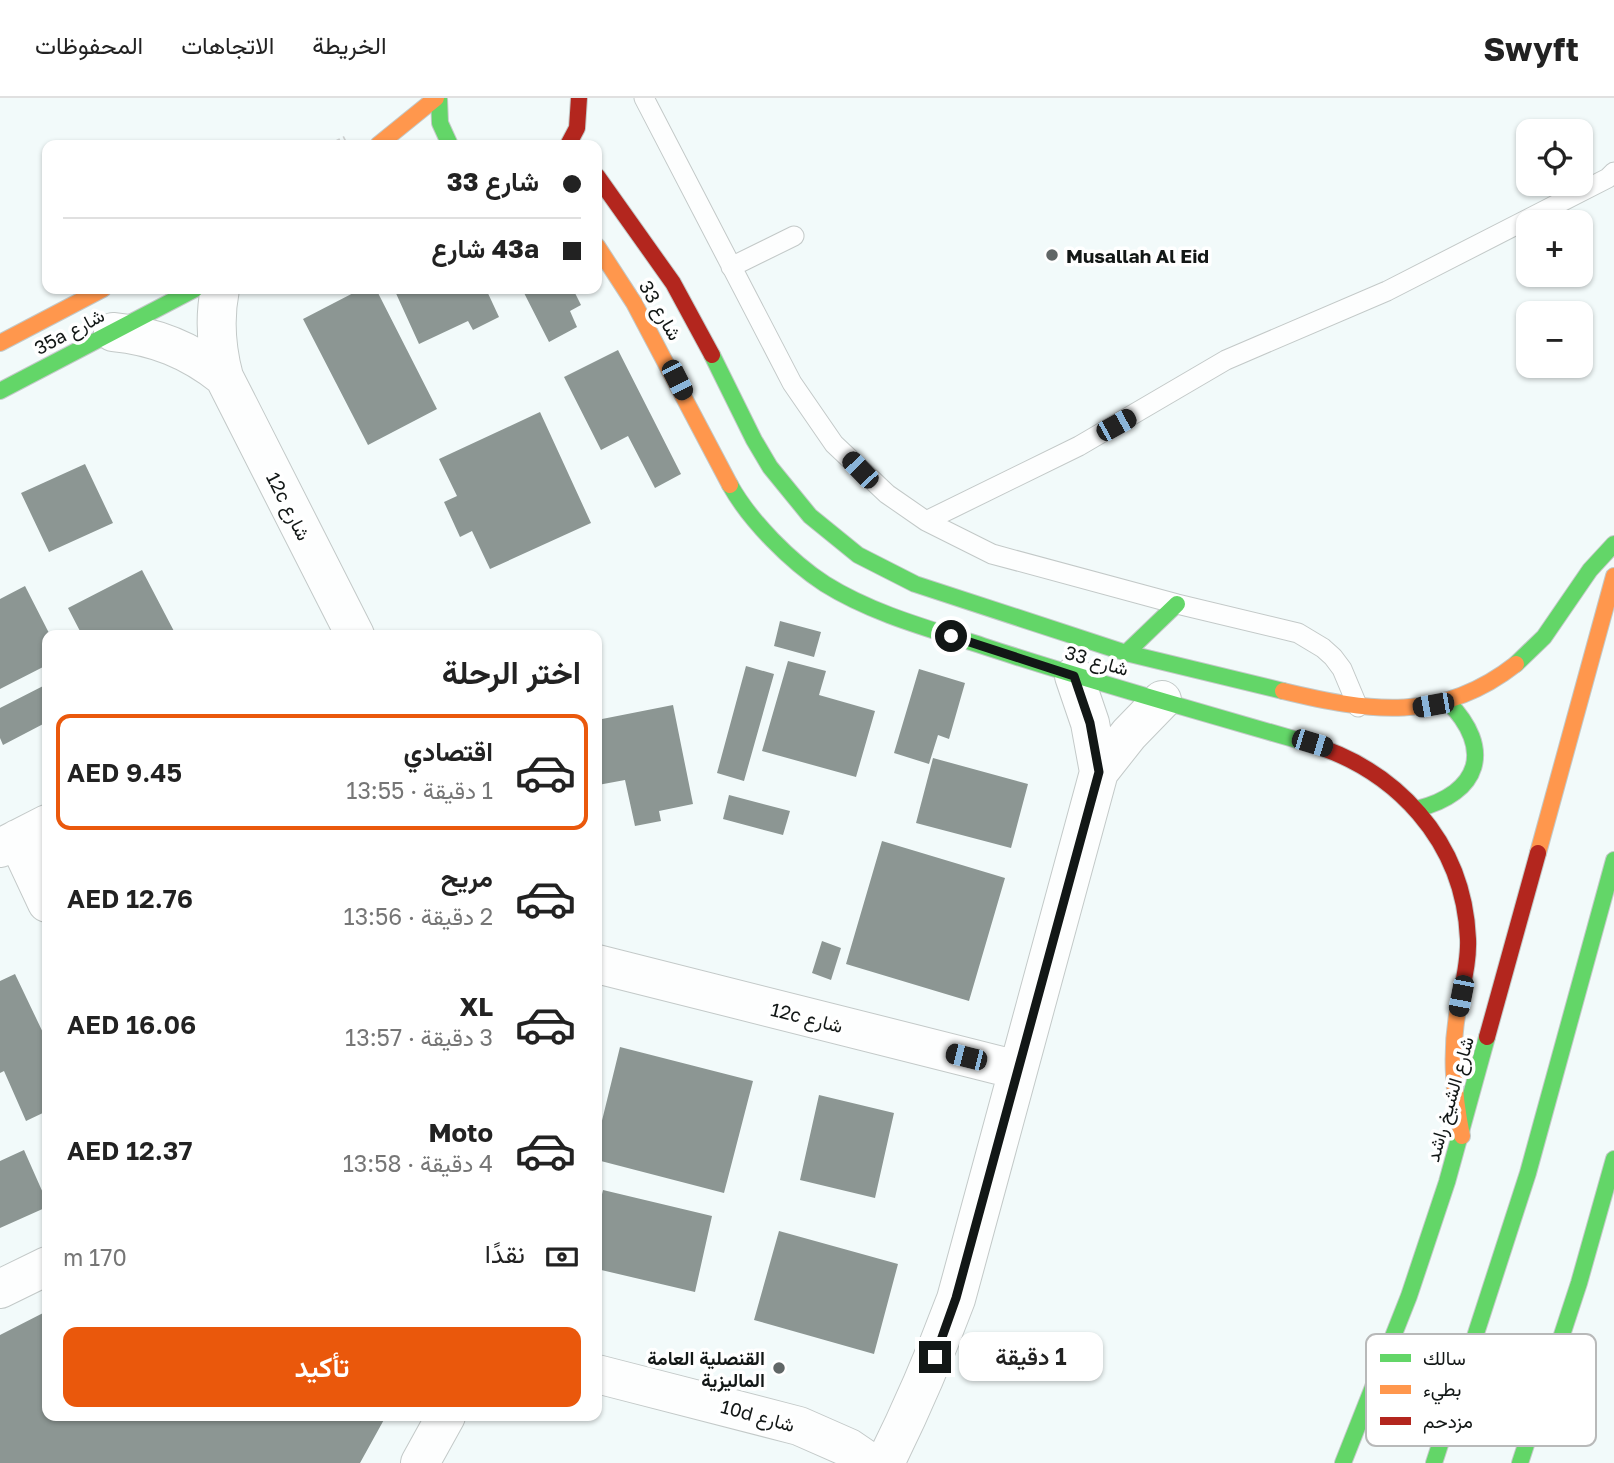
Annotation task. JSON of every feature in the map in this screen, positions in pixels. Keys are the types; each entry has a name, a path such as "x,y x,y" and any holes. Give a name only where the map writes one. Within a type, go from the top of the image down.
{"main road":[{"path":"385,140 437,98"},
{"path":"437,98 441,126 448,140"},
{"path":"572,140 577,128 579,98"},
{"name":"شارع 33","path":"602,183 673,283 770,467 810,516 859,555 915,584 1126,653 1326,702 1389,710 1448,702 1501,676 1545,637 1590,570 1614,544"},
{"name":"شارع 33","path":"602,254 634,303 733,490 752,517 800,566 827,585 887,615 1074,676 1334,750 1373,770 1418,809 1448,857 1465,911 1468,939 1466,968 1454,1031 1452,1066 1462,1136"},
{"name":"35a شارع","path":"0,343 93,294"},
{"name":"35a شارع","path":"0,391 185,294"},
{"name":"شارع الشيخ راشد","path":"1394,1334 1462,1136 1614,576"},
{"path":"1126,653 1177,604"},
{"path":"1418,809 1439,804 1458,793 1468,781 1474,767 1476,752 1469,723 1460,711 1448,702"},
{"path":"1476,1334 1528,1173 1614,860"},
{"path":"1562,1334 1614,1159"},
{"name":"شارع الشيخ راشد","path":"1343,1463 1366,1405"},
{"path":"1434,1463 1440,1446"},
{"path":"1520,1463 1526,1446"}],"street":[{"name":"12c شارع","path":"219,294 216,342 224,377 352,630"},
{"name":"12c شارع","path":"113,332 152,338 172,345 224,377"},
{"path":"1074,676 1090,723 1099,772"},
{"path":"885,1463 930,1369 956,1298 1099,772 1129,734 1162,700"},
{"path":"21,837 42,890"},
{"name":"12c شارع","path":"602,965 1018,1070"},
{"path":"0,1289 42,1268"},
{"name":"10d شارع","path":"602,1375 799,1426 825,1435 871,1463"},
{"path":"420,1463 443,1421"}],"lane":[{"path":"643,98 792,383 834,444 887,494 926,522 992,554 1177,604 1285,629 1312,639 1324,648 1342,669 1358,707"},
{"path":"926,522 1079,446 1226,360 1387,290 1608,178 1614,172"},
{"path":"731,267 794,236"}],"building":[{"path":"351,294 379,294 437,409 368,445 303,319"},
{"path":"396,294 488,294 499,317 473,330 468,321 419,344"},
{"path":"525,294 576,294 581,305 570,311 577,327 549,342"},
{"path":"618,350 681,474 655,488 628,436 601,450 564,377"},
{"path":"540,412 591,523 490,569 472,531 460,537 444,502 457,496 439,459"},
{"path":"85,464 113,523 49,552 21,493"},
{"path":"142,570 173,630 79,630 68,608"},
{"path":"25,586 47,630 42,630 42,668 0,689 0,599"},
{"path":"780,621 821,632 814,657 774,646"},
{"path":"788,661 826,671 819,695 875,711 856,777 762,751"},
{"path":"746,666 774,674 744,781 717,773"},
{"path":"919,669 965,683 949,739 938,735 929,764 894,753"},
{"path":"42,687 42,725 3,745 0,738 0,708"},
{"path":"673,705 693,804 659,811 661,821 635,826 625,780 602,784 602,719"},
{"path":"933,758 1028,784 1011,848 916,823"},
{"path":"729,795 790,811 783,835 723,819"},
{"path":"882,841 1005,878 969,1001 846,964"},
{"path":"822,941 841,948 831,980 812,973"},
{"path":"15,974 42,1031 42,1113 26,1121 4,1071 0,1073 0,981"},
{"path":"620,1047 753,1081 724,1193 602,1161 602,1121"},
{"path":"819,1095 894,1113 875,1198 800,1180"},
{"path":"24,1150 42,1191 42,1209 0,1228 0,1161"},
{"path":"603,1190 712,1216 695,1292 602,1270"},
{"path":"779,1231 898,1264 874,1354 754,1320"},
{"path":"42,1314 42,1421 383,1421 360,1463 0,1463 0,1335"}],"traffic: fast":[{"path":"439,98 440,123 448,140"},
{"path":"0,391 185,294"},
{"path":"712,355 770,467 810,516 858,555 915,584 1126,653 1283,691"},
{"path":"730,485 748,513 785,552 825,584 862,604 922,627 1143,696 1304,742"},
{"path":"1516,664 1544,637 1590,570 1614,544"},
{"path":"1126,653 1177,604"},
{"path":"1417,809 1438,802 1455,792 1467,781 1473,767 1475,752 1471,736 1448,702"},
{"path":"1476,1334 1528,1173 1614,860"},
{"path":"1394,1334 1447,1182 1487,1037"},
{"path":"1562,1334 1614,1159"},
{"path":"1343,1463 1366,1405"},
{"path":"1434,1463 1440,1446"},
{"path":"1520,1463 1526,1446"}],"traffic: slow":[{"path":"384,140 436,98"},
{"path":"602,254 634,303 730,485"},
{"path":"0,343 93,294"},
{"path":"1538,853 1614,576"},
{"path":"1283,691 1346,704 1404,708 1460,696 1488,683 1516,664"},
{"path":"1459,1004 1454,1037 1454,1070 1462,1136"}],"traffic: jam":[{"path":"571,140 577,128 579,98"},
{"path":"602,183 673,283 712,355"},
{"path":"1304,742 1337,754 1368,770 1395,790 1419,814 1439,840 1454,871 1464,903 1468,947 1459,1004"},
{"path":"1487,1037 1538,853"}],"place":[{"name":"Musallah Al Eid","path":"1052,255"},
{"name":"القنصلية العامة الماليزية","path":"779,1368"}],"route":[{"path":"935,1357 956,1298 1099,772 1090,723 1074,676 951,636"}]}
